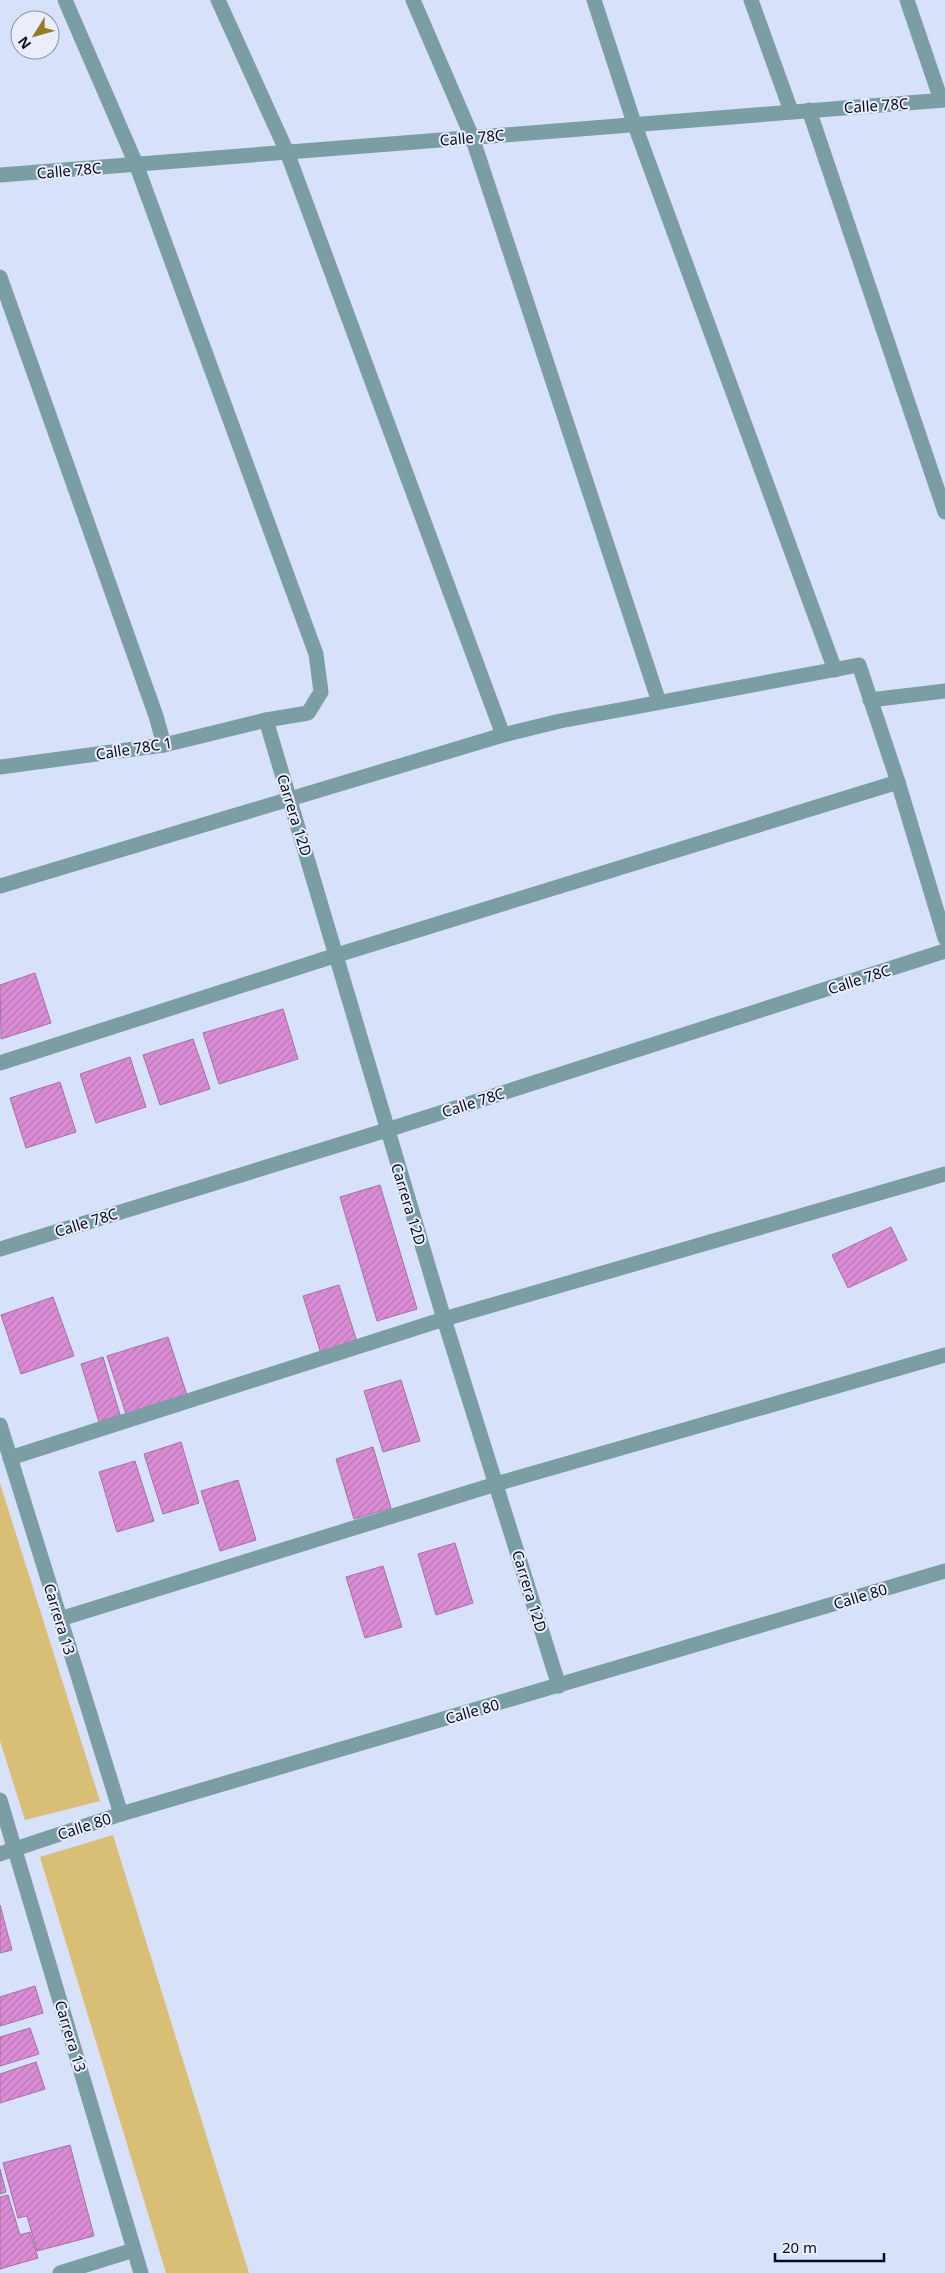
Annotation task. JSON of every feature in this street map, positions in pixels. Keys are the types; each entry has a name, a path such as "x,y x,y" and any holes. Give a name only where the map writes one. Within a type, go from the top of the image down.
{"street":[{"name":"Calle 78C 1","path":"0,767 164,745 266,720 308,713 321,692 316,654 136,164 65,0"},
{"path":"218,0 286,152 503,735"},
{"path":"413,0 472,136 659,702"},
{"path":"594,0 634,123 835,670"},
{"path":"751,0 791,111"},
{"path":"907,0 943,100"},
{"name":"Calle 78C","path":"0,175 634,123 943,100"},
{"path":"809,110 945,512"},
{"path":"0,277 156,716 164,745"},
{"path":"0,886 503,735 560,721 859,665 898,782 945,938"},
{"path":"870,700 945,691"},
{"name":"Carrera 12D","path":"266,720 444,1319 559,1686"},
{"path":"0,1063 336,955 898,782"},
{"name":"Calle 78C","path":"0,1248 387,1130 945,951"},
{"path":"10,1458 444,1319 945,1174"},
{"path":"60,1619 496,1484 945,1355"},
{"name":"Carrera 13","path":"0,1425 121,1814"},
{"name":"Calle 80","path":"0,1854 121,1814 945,1571"},
{"name":"Carrera 13","path":"0,1800 141,2273"},
{"path":"60,2273 134,2250"}],"shaded area":[{"path":"0,1483 100,1801 25,1820 0,1741"},
{"path":"113,1835 249,2273 166,2273 40,1857"}],"building":[{"path":"35,973 51,1023 1,1039 0,985"},
{"path":"283,1009 298,1059 219,1084 203,1033"},
{"path":"193,1039 210,1089 160,1105 143,1055"},
{"path":"130,1057 146,1107 96,1123 80,1074"},
{"path":"60,1082 76,1132 26,1148 10,1098"},
{"path":"380,1185 417,1309 377,1321 340,1197"},
{"path":"891,1227 907,1260 848,1288 832,1255"},
{"path":"339,1285 358,1345 322,1357 303,1296"},
{"path":"53,1297 74,1356 21,1374 1,1315"},
{"path":"168,1337 187,1395 126,1414 107,1356"},
{"path":"103,1357 120,1415 99,1422 81,1364"},
{"path":"401,1380 420,1441 383,1452 364,1391"},
{"path":"181,1442 199,1503 163,1514 144,1454"},
{"path":"373,1447 391,1508 354,1519 336,1459"},
{"path":"135,1461 154,1521 117,1532 99,1472"},
{"path":"238,1480 256,1540 220,1551 201,1491"},
{"path":"455,1543 473,1603 436,1615 418,1554"},
{"path":"383,1566 402,1627 365,1638 346,1577"},
{"path":"0,1905 12,1950 0,1953"},
{"path":"35,1986 43,2013 0,2026 0,1997"},
{"path":"30,2028 39,2054 0,2066 0,2037"},
{"path":"36,2062 45,2089 0,2103 0,2074"},
{"path":"70,2145 94,2236 37,2251 27,2216 18,2218 3,2163"},
{"path":"0,2169 6,2192 0,2194"},
{"path":"8,2195 20,2235 30,2232 38,2258 0,2269 0,2197"}]}
